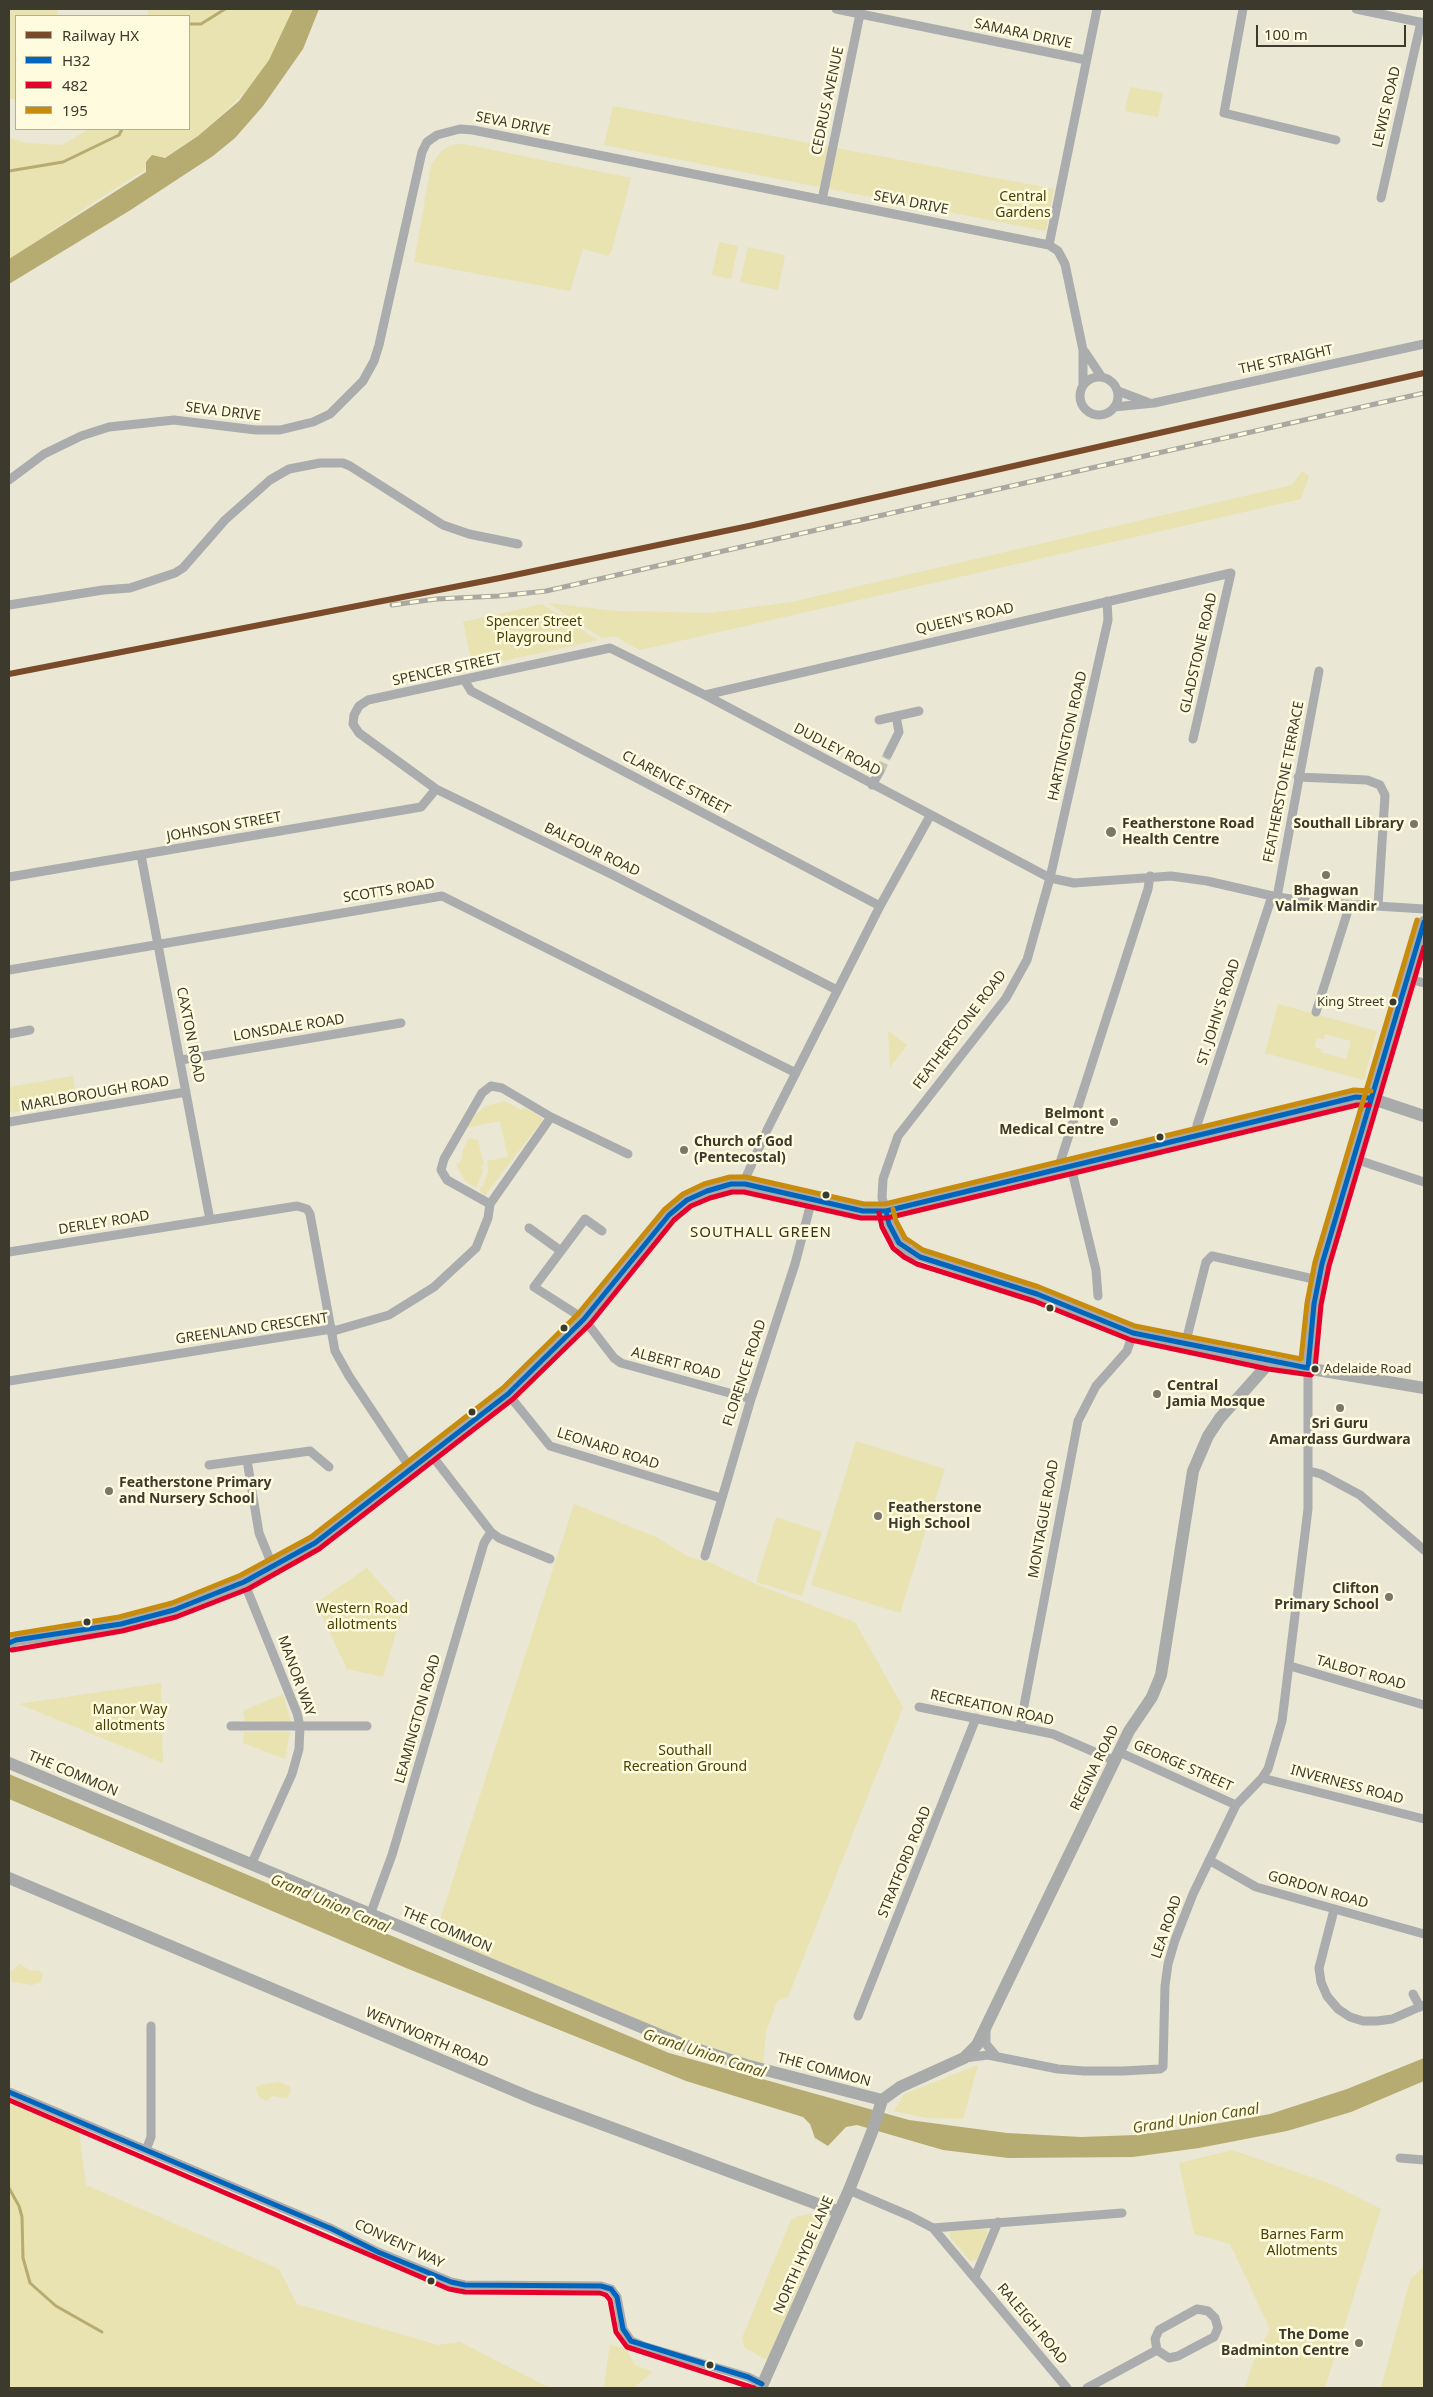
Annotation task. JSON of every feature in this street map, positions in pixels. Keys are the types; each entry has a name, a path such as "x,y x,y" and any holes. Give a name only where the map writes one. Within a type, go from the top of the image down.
{"street":[{"name":"SAMARA DRIVE","path":"836,9 861,11 1086,60"},
{"path":"1083,350 1100,376 1112,381 1118,391 1114,408 1099,415 1089,412 1081,403 1083,350 1065,264 1058,251 1049,245 1096,9"},
{"path":"1244,9 1224,113 1336,140"},
{"path":"1356,9 1422,23"},
{"name":"CEDRUS AVENUE","path":"822,200 861,11"},
{"name":"LEWIS ROAD","path":"1381,198 1422,23"},
{"path":"1075,114 1084,116"},
{"name":"SEVA DRIVE","path":"9,480 44,454 81,436 109,427 174,420 280,430 314,422 330,414 363,381 374,361 418,165 427,142 438,135 460,129 1049,245"},
{"name":"THE STRAIGHT","path":"1114,408 1154,404 1424,344"},
{"path":"1083,384 1100,376"},
{"name":"THE STRAIGHT","path":"1118,391 1154,404"},
{"path":"9,605 104,590 130,588 175,573 184,568 230,515 270,480 289,469 320,463 343,463 350,466 443,525 470,534 518,544"},
{"name":"QUEEN'S ROAD","path":"705,695 1231,573"},
{"name":"GLADSTONE ROAD","path":"1193,739 1231,573"},
{"name":"HARTINGTON ROAD","path":"1050,878 1108,620 1107,601"},
{"name":"DUDLEY ROAD","path":"610,648 705,695 1050,878"},
{"name":"SPENCER STREET","path":"354,715 359,706 368,700 610,648"},
{"name":"FEATHERSTONE TERRACE","path":"1274,897 1319,671"},
{"name":"CLARENCE STREET","path":"465,680 471,691 880,906"},
{"path":"879,720 919,711"},
{"name":"BALFOUR ROAD","path":"354,715 353,724 359,733 436,789 613,875 838,990"},
{"path":"888,754 899,732 896,716"},
{"path":"872,785 880,771"},
{"path":"1298,777 1367,780 1380,784 1384,795 1378,906"},
{"name":"JOHNSON STREET","path":"9,877 421,807 436,789"},
{"path":"745,1184 746,1177 768,1128 880,906 930,816"},
{"name":"CAXTON ROAD","path":"141,855 210,1220"},
{"path":"1098,1296 1095,1265 1064,1168 1148,889 1150,876"},
{"path":"1050,878 1074,883 1150,876 1171,876 1207,880 1274,897 1424,909"},
{"name":"FEATHERSTONE ROAD","path":"886,1211 882,1198 883,1179 898,1136 1006,998 1020,975 1032,947 1050,878"},
{"name":"SCOTTS ROAD","path":"9,970 442,896 796,1073"},
{"name":"ST. JOHN'S ROAD","path":"1196,1137 1197,1125 1274,897"},
{"path":"1316,1012 1350,904"},
{"path":"1236,1806 1268,1769 1282,1721 1306,1530 1309,1471 1306,1412 1308,1368 1318,1280 1352,1158 1424,922"},
{"path":"1406,978 1424,983"},
{"name":"LONSDALE ROAD","path":"180,1060 401,1023"},
{"path":"9,1033 30,1030"},
{"path":"551,1117 490,1204 447,1180 441,1170 444,1159 482,1093 491,1086 502,1088 551,1117 628,1154"},
{"name":"MARLBOROUGH ROAD","path":"9,1122 186,1092"},
{"path":"11,1640 139,1619 174,1610 244,1582 315,1543 508,1394 584,1319 669,1215 687,1200 708,1191 731,1184 745,1184 862,1211 886,1211 1356,1097 1370,1098 1424,1116"},
{"path":"1352,1158 1424,1182"},
{"name":"FLORENCE ROAD","path":"705,1556 751,1399 795,1264 812,1199"},
{"name":"GREENLAND CRESCENT","path":"9,1381 337,1330 389,1316 434,1287 476,1248 488,1218 490,1204"},
{"name":"DERLEY ROAD","path":"9,1252 296,1206 307,1209 310,1214 335,1351 349,1376 411,1469"},
{"path":"886,1211 894,1235 908,1251 1037,1294 1132,1333 1270,1362 1424,1388"},
{"path":"529,1228 561,1251 585,1220 602,1231"},
{"name":"ALBERT ROAD","path":"561,1251 534,1287 584,1319 614,1358 621,1363 751,1399"},
{"path":"1185,1345 1206,1262 1212,1256 1318,1280"},
{"name":"MONTAGUE ROAD","path":"1020,1727 1078,1421 1096,1386 1127,1351 1132,1333"},
{"path":"1246,1357 1251,1372 1248,1388"},
{"name":"REGINA ROAD","path":"880,2104 900,2087 964,2058 978,2045 987,2029 1134,1722 1152,1697 1161,1675 1189,1494 1198,1457 1220,1418 1270,1362"},
{"name":"LEONARD ROAD","path":"508,1394 550,1446 722,1498"},
{"path":"209,1465 310,1451 329,1467"},
{"path":"430,1453 491,1532 499,1538 550,1559"},
{"path":"247,1460 259,1533 273,1567"},
{"path":"1309,1471 1321,1474 1360,1495 1424,1550"},
{"name":"LEAMINGTON ROAD","path":"370,1915 394,1845 484,1543 491,1532"},
{"name":"MANOR WAY","path":"244,1582 297,1713 300,1726 299,1749 292,1774 251,1865"},
{"name":"TALBOT ROAD","path":"1290,1666 1424,1705"},
{"name":"RECREATION ROAD","path":"919,1707 1058,1735 1117,1757"},
{"name":"STRATFORD ROAD","path":"858,2016 976,1718"},
{"path":"231,1726 366,1726"},
{"name":"GEORGE STREET","path":"1117,1757 1236,1806"},
{"name":"THE COMMON","path":"9,1763 684,2045 880,2104"},
{"name":"INVERNESS ROAD","path":"1262,1778 1424,1819"},
{"name":"LEA ROAD","path":"996,2056 1058,2069 1084,2071 1160,2069 1163,2066 1164,2005 1168,1964 1183,1919 1209,1860 1236,1806"},
{"name":"GORDON ROAD","path":"1209,1860 1256,1887 1424,1934"},
{"name":"WENTWORTH ROAD","path":"9,1878 534,2099 840,2212"},
{"path":"1334,1910 1319,1968 1321,1982 1327,1996 1338,2009 1350,2017 1363,2021 1392,2019 1422,2006 1413,1994"},
{"path":"146,2150 151,2137 150,2026"},
{"path":"987,2029 986,2044 996,2056"},
{"path":"964,2058 980,2055 996,2056"},
{"name":"CONVENT WAY","path":"9,2092 346,2235 378,2252 451,2282 465,2285 601,2286 611,2289 617,2297 623,2329 631,2341 748,2377 761,2386"},
{"name":"NORTH HYDE LANE","path":"761,2386 769,2374 840,2212 872,2132 880,2104"},
{"path":"1400,2158 1424,2160"},
{"name":"RALEIGH ROAD","path":"849,2190 933,2228 1068,2388"},
{"path":"933,2228 1122,2214"},
{"path":"975,2278 998,2222"},
{"path":"1197,2309 1208,2311 1215,2318 1218,2328 1214,2337 1178,2356 1168,2358 1157,2350 1155,2339 1159,2330 1197,2309"},
{"path":"1087,2388 1157,2350"}],"green space":[{"path":"9,9 57,9 57,15 15,15 15,99 9,99"},
{"path":"148,9 295,9 263,75 201,134 94,202 9,260 9,138 27,143 62,145 87,130 190,130 190,15 148,15"},
{"path":"1130,87 1163,93 1158,117 1125,111"},
{"name":"Central Gardens","path":"613,106 1054,189 1046,231 604,145"},
{"path":"463,144 631,178 612,250 608,256 583,249 570,291 414,262 431,165 442,150 452,145"},
{"path":"719,242 738,246 731,279 712,275"},
{"path":"748,247 785,255 778,290 740,282"},
{"path":"1302,471 1309,476 1301,499 640,650 614,636 602,638 548,603 617,611 710,613 791,602 1292,485"},
{"name":"Spencer Street Playground","path":"542,604 598,640 463,670 461,662 471,659 463,622"},
{"path":"1278,1004 1377,1031 1364,1080 1265,1053","holes":["1325,1034 1351,1041 1346,1059 1320,1052 1321,1049 1314,1047 1317,1038 1324,1039"]},
{"path":"888,1031 907,1045 890,1067"},
{"path":"73,1076 77,1102 9,1113 9,1087"},
{"path":"504,1101 521,1110 523,1108 529,1110 543,1120 485,1195 479,1190 484,1184 488,1171 487,1161 508,1157 500,1121 465,1128 477,1113 486,1106"},
{"path":"469,1138 478,1140 484,1166 481,1164 483,1172 476,1188 465,1181 456,1164 461,1162 463,1149"},
{"path":"856,1441 945,1469 900,1613 811,1585"},
{"name":"Southall Recreation Ground","path":"574,1504 656,1537 689,1557 712,1563 753,1583 855,1622 903,1707 788,1997 777,2001 766,2032 763,2065 686,2043 433,1941"},
{"path":"776,1517 822,1532 802,1596 756,1582"},
{"name":"Western Road allotments","path":"367,1568 403,1609 383,1677 347,1669 316,1603"},
{"name":"Manor Way allotments","path":"161,1683 163,1763 19,1704"},
{"path":"283,1694 291,1722 245,1721 243,1711"},
{"path":"244,1732 290,1732 285,1759 243,1743"},
{"path":"20,1964 29,1970 40,1971 43,1975 41,1982 32,1985 13,1982 9,1973"},
{"path":"978,2065 963,2119 927,2118 894,2111 904,2094"},
{"path":"279,2082 290,2087 291,2091 287,2098 272,2096 267,2101 258,2096 256,2087 259,2085"},
{"path":"9,2104 79,2131 86,2185 279,2269 297,2304 438,2345 460,2342 550,2388 9,2388"},
{"name":"Barnes Farm Allotments","path":"1232,2150 1331,2184 1381,2209 1325,2388 1245,2388 1252,2365 1270,2329 1230,2244 1194,2234 1179,2163"},
{"path":"814,2213 821,2218 823,2229 768,2359 765,2359 744,2347 742,2338 791,2220"},
{"path":"987,2230 987,2235 977,2260 970,2261 950,2237 950,2233 953,2231"},
{"path":"1424,2266 1424,2388 1381,2388 1410,2280"},
{"path":"610,2344 626,2349 635,2365 653,2372 633,2388 606,2388 604,2386"}],"shaded area":[{"path":"293,9 319,9 303,49 263,106 235,138 213,156 129,211 9,284 9,259 146,172 146,162 152,155 165,158 198,136 239,101 269,60"},
{"path":"9,1774 669,2053 909,2120 1007,2133 1081,2137 1136,2135 1198,2127 1270,2114 1347,2089 1424,2058 1424,2081 1351,2112 1287,2131 1199,2148 1133,2157 1008,2158 943,2150 857,2125 846,2127 828,2146 815,2138 810,2124 803,2117 686,2081 406,1968 9,1799"}],"waterway":[{"path":"190,24 201,24 225,9"},
{"path":"9,171 63,162 119,135 122,130"},
{"path":"9,2188 19,2206 22,2217 23,2258 30,2283 56,2306 102,2332"}],"tunnel":[{"path":"880,771 888,754"}],"railway":[{"path":"392,605 436,599 499,596 546,591 1424,393"}],"rail line":[{"name":"HX","path":"9,674 500,578 749,526 1424,373"}],"transit line":[{"name":"195","path":"893,1209 896,1221 905,1238 923,1250 1039,1287 1135,1326 1301,1359 1307,1303 1315,1262 1417,920"},
{"name":"H32","path":"886,1211 889,1224 899,1243 920,1257 1037,1294 1133,1333 1308,1368 1314,1304 1322,1264 1424,922"},
{"name":"482","path":"879,1213 882,1227 893,1248 917,1264 1034,1301 1131,1340 1268,1369 1311,1375 1315,1369 1321,1305 1329,1266 1424,947"},
{"name":"195","path":"9,1635 119,1617 172,1603 241,1575 311,1537 503,1388 578,1314 664,1210 683,1194 704,1184 730,1177 746,1177 864,1204 885,1204 1354,1090 1371,1091"},
{"name":"H32","path":"9,1643 16,1640 121,1624 174,1610 244,1582 315,1543 508,1394 584,1319 669,1215 687,1200 707,1191 731,1184 745,1184 863,1211 886,1211 1356,1097 1370,1098"},
{"name":"482","path":"12,1650 122,1631 176,1617 248,1589 319,1549 513,1399 590,1324 674,1220 691,1206 710,1198 732,1192 744,1192 861,1218 887,1218 1357,1105 1369,1105"},
{"name":"H32","path":"9,2092 332,2229 378,2252 451,2282 465,2285 601,2286 611,2289 617,2297 623,2329 631,2341 748,2377 762,2384"},
{"name":"482","path":"9,2100 449,2289 465,2292 600,2293 606,2295 610,2300 616,2332 627,2347 754,2388"}],"place":[{"name":"Southall Library","path":"1414,824"},
{"name":"Featherstone Road Health Centre","path":"1111,832"},
{"name":"Bhagwan Valmik Mandir","path":"1326,875"},
{"name":"King Street","path":"1393,1002"},
{"name":"Belmont Medical Centre","path":"1114,1122"},
{"name":"Church of God (Pentecostal)","path":"684,1150"},
{"name":"Adelaide Road","path":"1315,1369"},
{"name":"Central Jamia Mosque","path":"1157,1394"},
{"name":"Sri Guru Amardass Gurdwara","path":"1340,1408"},
{"name":"Featherstone Primary and Nursery School","path":"109,1491"},
{"name":"Featherstone High School","path":"878,1516"},
{"name":"Clifton Primary School","path":"1389,1597"},
{"name":"The Dome Badminton Centre","path":"1359,2343"}],"district":[{"name":"SOUTHALL GREEN","path":"761,1233"}],"water label":[{"name":"Grand Union Canal","path":"330,1904"},
{"name":"Grand Union Canal","path":"704,2054"},
{"name":"Grand Union Canal","path":"1196,2119"}]}
